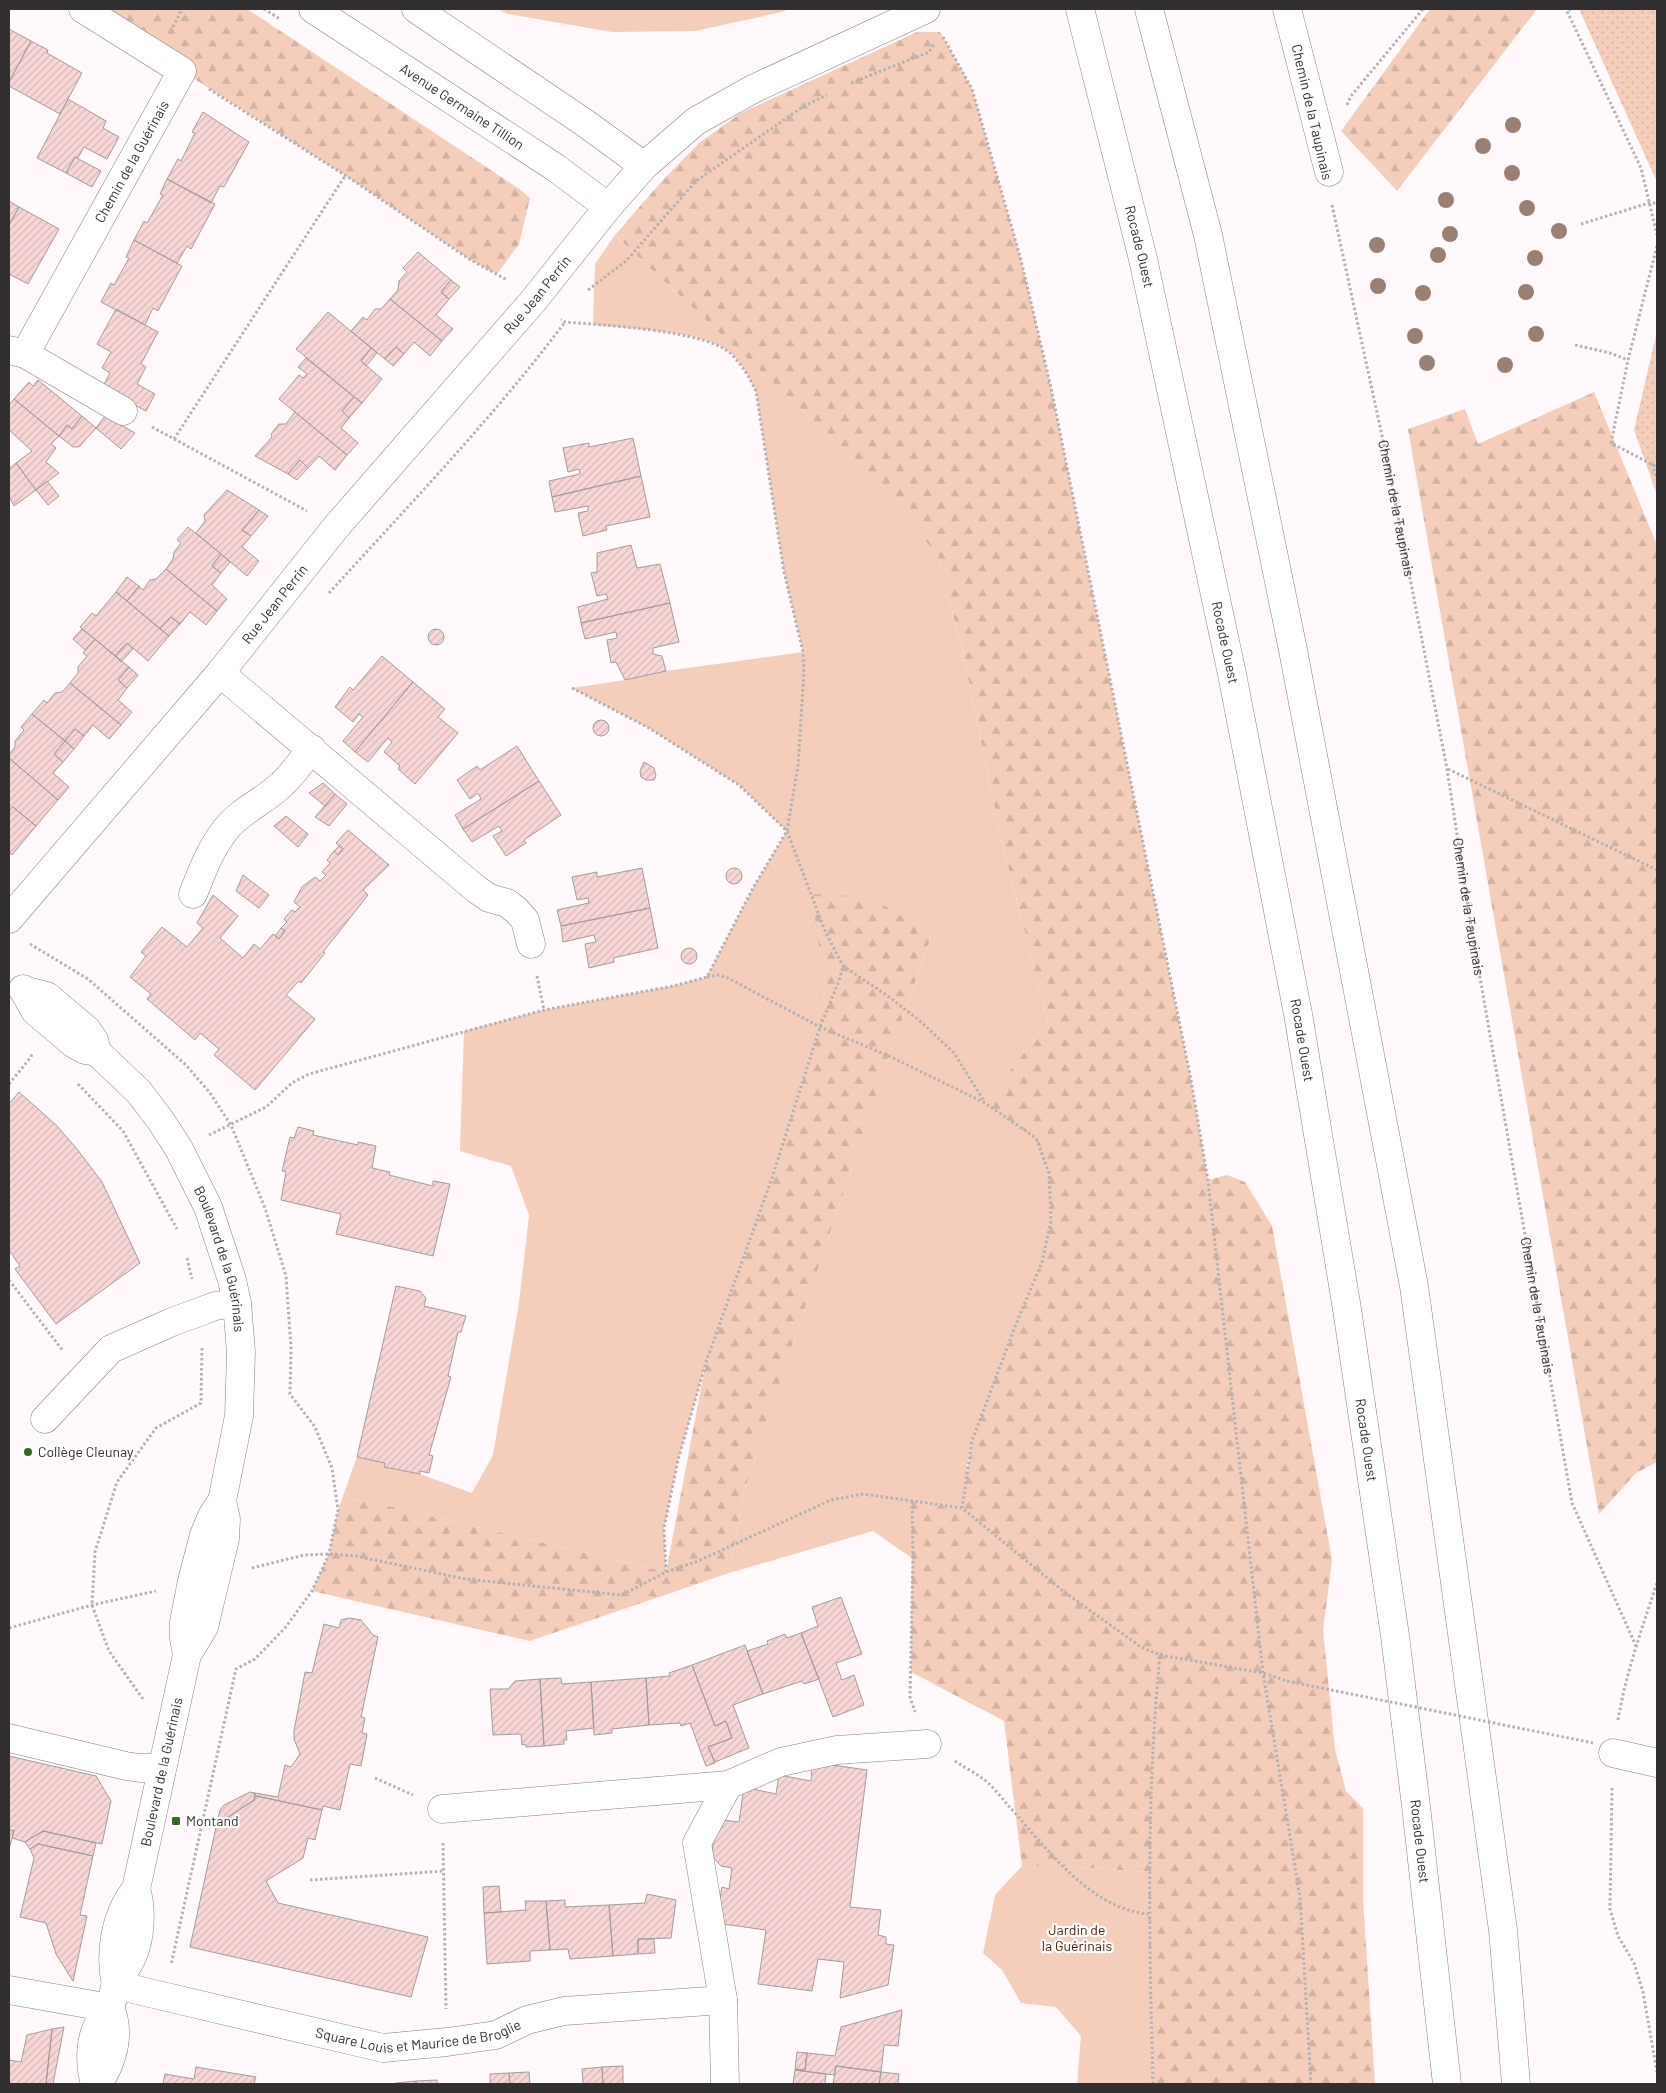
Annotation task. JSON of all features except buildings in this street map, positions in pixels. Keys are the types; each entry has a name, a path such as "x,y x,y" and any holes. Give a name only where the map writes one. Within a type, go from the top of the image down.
{"main road":[{"path":"83,9 182,71"},
{"name":"Avenue Germaine Tillion","path":"313,9 556,168 608,207"},
{"path":"416,9 577,117 644,166"},
{"name":"Rue Jean Perrin","path":"9,919 220,673 336,527 534,300 608,207 644,166 696,121 753,89 926,9"},
{"name":"Rocade Ouest","path":"1080,9 1143,259 1232,674 1298,1014 1347,1309 1395,1636 1447,2084"},
{"path":"1149,9 1208,235 1292,645 1414,1286 1503,1930 1516,2084"},
{"name":"Chemin de la Taupinais","path":"1287,9 1329,172"},
{"name":"Chemin de la Guérinais","path":"17,352 182,71"},
{"path":"17,352 123,411"},
{"path":"220,673 476,888 489,898 507,903 516,910 525,920 531,944"},
{"path":"193,894 212,850 226,829 246,810 283,784 312,749"},
{"name":"Boulevard de la Guérinais","path":"16,983 47,996 87,1030 94,1040 98,1052 139,1092 179,1149 208,1207 232,1280 237,1303 241,1352 239,1416 222,1501 226,1519 225,1539 204,1627 188,1655 162,1768 136,1889 140,1903 140,1917 134,1954 113,1996"},
{"path":"45,1420 111,1349 202,1311 216,1306 237,1303"},
{"path":"9,1738 126,1766 162,1768"},
{"path":"442,1809 728,1785 781,1762 837,1750 927,1744"},
{"path":"1603,1748 1657,1763"},
{"path":"725,2084 723,2000 697,1843 728,1785"},
{"name":"Square Louis et Maurice de Broglie","path":"9,1990 113,1996 383,2048 496,2035 527,2020 564,2011 723,2000"},
{"path":"97,2084 111,2062 116,2035 113,1996"}],"path":[{"path":"1344,112 1351,96 1423,9"},
{"path":"1568,9 1641,168 1657,235"},
{"path":"849,84 929,52 940,32 972,89 1021,260 1051,388 1193,1089 1208,1181 1263,1673 1300,1897 1311,2084"},
{"path":"182,71 469,259 510,282"},
{"path":"582,294 626,260 696,181 804,106 834,92"},
{"name":"Chemin de la Taupinais","path":"1329,172 1331,198 1386,454 1447,769 1472,932 1572,1503 1636,1646"},
{"path":"174,439 345,176"},
{"path":"1581,224 1650,203 1657,203"},
{"path":"1657,246 1628,360 1611,443 1657,467"},
{"path":"564,322 664,333 696,338 717,344 730,352 743,366 756,391 784,572 803,652 804,672 798,766 787,830 707,977"},
{"path":"1575,344 1628,360"},
{"path":"123,411 336,527"},
{"path":"1652,464 1657,480"},
{"path":"572,688 649,728 739,785 787,830 825,931 842,966 885,994 919,1020 954,1053 985,1103"},
{"path":"1447,769 1657,870"},
{"path":"666,1572 664,1528 678,1460 706,1362 772,1178 820,1027 839,981 842,966"},
{"path":"179,1149 266,1107 292,1083 309,1074 544,1010 673,986 718,975 728,978 820,1027 889,1056 985,1103 1036,1138 1049,1173 1051,1221 1042,1262 1016,1324 972,1441 962,1508"},
{"path":"76,1083 122,1131 180,1233"},
{"path":"145,1701 109,1652 92,1605 95,1552 116,1482 156,1428 201,1403 202,1311 184,1250"},
{"path":"9,1280 84,1378"},
{"path":"244,1570 304,1555 329,1554 356,1556 465,1580 622,1595 666,1572 698,1561 831,1500 863,1494 962,1508 1063,1591 1142,1647 1160,1655 1263,1673 1287,1681 1603,1748"},
{"path":"912,1501 910,1697 927,1744 987,1782 1063,1866 1090,1889 1119,1908 1148,1914"},
{"path":"1657,1584 1636,1646 1622,1699 1603,1748 1610,1909 1618,1936 1634,1963 1643,1992 1657,2072"},
{"path":"9,1628 92,1605 163,1590"},
{"path":"1153,2084 1148,1914 1155,1708 1160,1655"},
{"path":"375,1778 442,1809 447,2042"},
{"path":"310,1880 444,1871"},
{"path":"1654,2054 1657,2050"}],"green space":[{"path":"95,9 247,9 521,190 530,198 519,244 497,274 469,259 354,181 182,71"},
{"path":"498,9 789,9 695,31 612,32 508,14"},
{"path":"1430,9 1537,9 1397,191 1341,131"},
{"path":"1579,9 1657,9 1657,182"},
{"path":"917,32 940,32 972,89 1021,260 1051,388 1191,1080 1208,1180 1227,1175 1245,1182 1272,1226 1332,1560 1323,1630 1335,1749 1346,1791 1363,1808 1363,1899 1375,2084 1153,2084 1148,1914 1149,1872 1063,1866 1022,1866 1004,1721 911,1672 912,1501 962,1508 972,1441 1016,1324 1042,1262 1051,1221 1049,1173 1036,1139 985,1103 1048,1022 1002,843 961,644 938,557 885,488 615,235 662,181 699,143 741,113"},
{"path":"615,235 885,488 938,557 961,644 1002,843 1048,1022 985,1103 1036,1138 1045,1155 1049,1173 1051,1221 1042,1262 1016,1324 972,1441 967,1464 967,1498 962,1508 912,1501 913,1559 873,1531 729,1573 745,1488 889,1056 932,934 843,966 820,1027 772,1178 706,1362 678,1460 664,1528 666,1572 372,1502 355,1500 338,1510 357,1457 385,1463 384,1467 420,1474 472,1493 493,1455 519,1303 529,1215 511,1166 460,1151 464,1031 544,1010 673,986 707,977 753,888 787,831 739,785 649,728 572,688 625,680 666,671 803,652 784,572 756,391 739,362 731,353 719,345 685,335 593,325 595,264"},
{"path":"1657,331 1657,495 1634,430"},
{"path":"1594,392 1657,545 1657,1462 1636,1473 1599,1514 1408,429 1465,409 1478,444"},
{"path":"811,894 870,897 932,934 889,1056 745,1488 729,1573 530,1641 312,1591 329,1554 338,1510 355,1500 372,1502 666,1572 706,1362 772,1178 820,1027 821,959"},
{"name":"Jardin de la Guérinais","path":"1022,1866 1063,1866 1149,1872 1148,1914 1153,2084 1077,2084 1081,2036 1056,2007 1021,2003 1002,1970 983,1953 995,1895"}],"place":[{"name":"Collège Cleunay","path":"28,1452"},
{"name":"Montand","path":"176,1821"}]}
